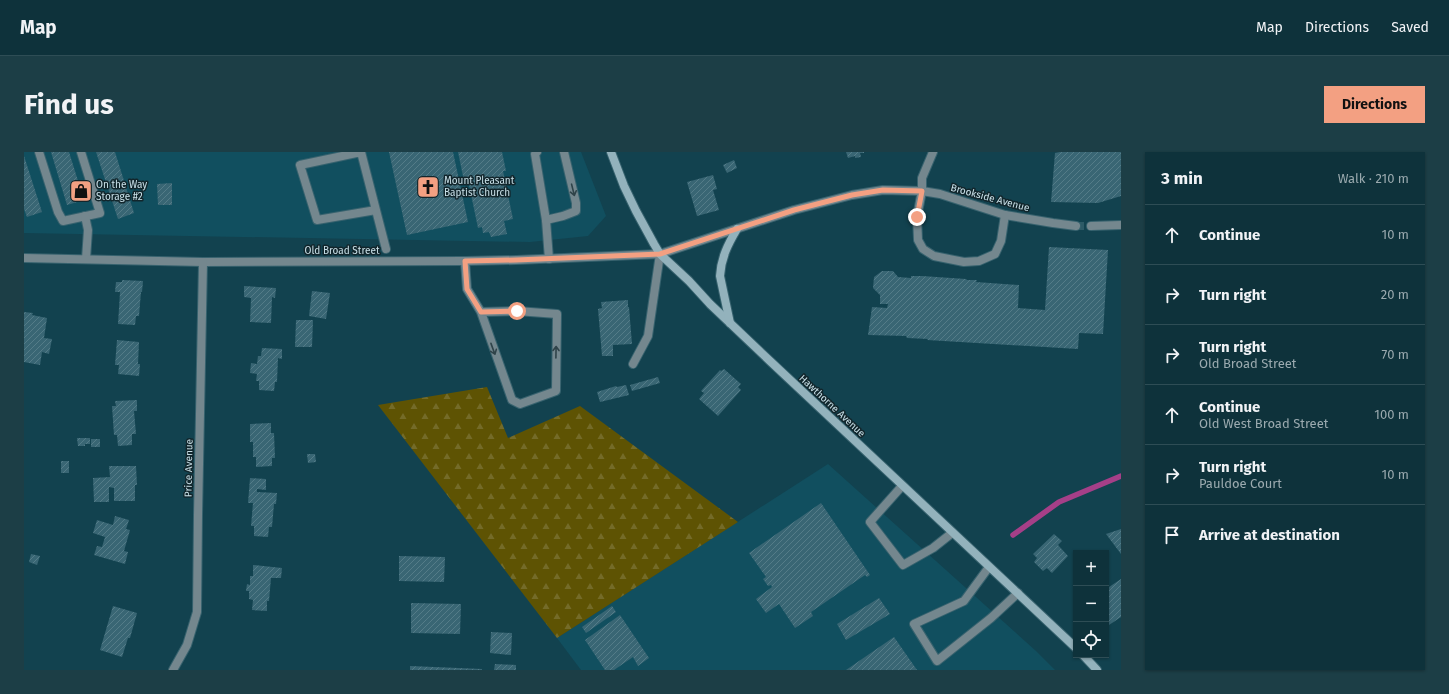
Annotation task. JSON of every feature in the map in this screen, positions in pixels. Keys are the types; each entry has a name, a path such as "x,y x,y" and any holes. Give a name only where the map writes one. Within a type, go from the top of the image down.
{"main road":[{"name":"Hawthorne Avenue","path":"611,152 624,186 636,211 660,254 730,323 902,486 1073,645"},
{"path":"730,323 720,272 726,248 737,229"},
{"path":"1086,658 1098,670"}],"street":[{"path":"39,152 58,212 63,221 100,213 81,152"},
{"path":"376,210 317,220 300,165 361,152 376,210 386,249"},
{"path":"537,152 534,154 546,220 549,259"},
{"path":"546,220 576,211 576,203 564,152"},
{"path":"933,152 922,178 922,191 917,217 918,240 922,249 934,256 964,262 979,261 995,254 1001,241 1005,214"},
{"name":"Brookside Avenue","path":"737,229 794,210 852,195 883,190 922,191 940,194 1005,214 1053,224 1076,226"},
{"path":"85,216 88,230 86,259"},
{"path":"1091,226 1121,225"},
{"name":"Old Broad Street","path":"24,258 203,262 465,261 549,259 660,254 737,229"},
{"path":"633,364 648,336 660,254"},
{"path":"465,261 467,289 481,312 512,400 520,404 556,391 556,314 517,311 481,312"},
{"name":"Price Avenue","path":"173,670 187,645 197,612 203,262"},
{"path":"902,486 870,522 903,565 933,548 952,533"},
{"path":"989,567 964,600 914,624 937,661 991,618 1018,593"}],"shaded area":[{"path":"24,152 581,152 606,216 588,236 530,242 24,233"},
{"path":"828,464 1036,651 1055,670 581,670 557,638"}],"green space":[{"path":"487,387 508,438 580,406 738,522 557,638 378,405"}],"building":[{"path":"51,152 69,152 84,200 67,205"},
{"path":"96,152 115,152 134,213 118,219"},
{"name":"Mount Pleasant Baptist Church","path":"389,152 453,152 468,222 407,235"},
{"path":"458,152 502,152 506,171 503,171 513,219 504,221 507,234 491,237 489,232 483,233 482,227 478,228 468,180 464,181"},
{"path":"846,152 864,153 860,153 861,157 855,158 855,156 848,158"},
{"path":"1121,152 1121,196 1098,203 1051,202 1055,153"},
{"path":"24,156 42,212 27,217 24,209"},
{"path":"734,160 737,168 727,173 723,165"},
{"path":"713,175 717,189 713,190 719,210 697,216 687,182"},
{"path":"172,183 172,205 158,205 157,184"},
{"path":"1049,247 1108,250 1103,334 1079,333 1078,349 927,340 928,339 907,338 906,336 868,335 872,307 887,308 888,304 880,304 880,295 873,288 874,277 882,271 893,271 898,277 911,278 911,276 922,276 1019,285 1018,308 1045,310"},
{"path":"122,280 143,281 139,316 136,316 135,325 118,324 120,292 115,292 116,282 122,282"},
{"path":"244,286 276,288 275,298 272,297 271,323 250,322 251,298 244,297"},
{"path":"312,291 330,293 326,319 309,316"},
{"path":"628,300 632,344 613,345 613,356 602,356 598,309 602,308 601,302"},
{"path":"24,312 33,313 32,315 47,318 44,338 52,339 49,354 42,352 40,365 24,362"},
{"path":"296,320 313,320 312,347 295,347"},
{"path":"117,340 139,342 139,376 118,374 119,365 115,365"},
{"path":"262,348 282,349 282,359 278,358 277,382 275,382 274,391 259,390 259,381 256,381 257,374 250,373 251,363 257,364 258,356 261,356"},
{"path":"724,369 741,384 738,387 741,390 718,416 699,399 704,393 701,391 720,370 721,371"},
{"path":"658,377 660,383 632,391 630,385"},
{"path":"626,385 629,395 600,402 597,392 616,386"},
{"path":"137,400 137,411 134,411 136,434 132,434 132,445 118,446 117,435 114,435 112,406 116,406 115,401"},
{"path":"271,423 271,433 274,433 275,458 272,458 272,466 256,467 256,457 253,457 253,442 250,442 250,424"},
{"path":"77,438 90,438 90,444 78,446"},
{"path":"91,439 100,439 100,447 91,447"},
{"path":"307,454 315,454 316,462 308,463"},
{"path":"61,461 69,461 69,473 61,473"},
{"path":"109,466 136,466 137,485 135,485 135,501 114,501 114,488 109,487 109,502 94,502 93,478 110,477"},
{"path":"250,478 266,479 266,490 257,489 257,492 277,493 276,504 274,504 272,527 269,527 268,537 254,536 254,526 251,526 253,503 248,503"},
{"path":"821,503 870,575 867,577 865,575 811,612 813,616 795,628 779,604 766,613 756,599 772,587 771,585 768,586 763,579 766,577 749,553"},
{"path":"115,516 129,520 126,529 130,530 124,551 128,552 125,564 94,555 97,546 102,547 105,537 93,533 97,520 113,525"},
{"path":"1121,529 1121,554 1106,534"},
{"path":"1054,534 1062,541 1058,545 1068,556 1052,573 1047,568 1043,571 1034,562 1037,558 1033,554"},
{"path":"31,554 40,556 37,565 29,562"},
{"path":"399,556 445,557 444,582 399,581"},
{"path":"253,565 282,568 281,578 271,578 269,601 267,601 267,611 252,610 253,600 249,599 249,591 246,591 247,584 250,585 250,576 253,576"},
{"path":"1121,579 1121,617 1109,625 1109,622 1109,587"},
{"path":"879,598 890,614 846,640 837,624"},
{"path":"411,603 461,604 460,634 411,633"},
{"path":"113,606 137,613 130,638 128,638 122,657 100,650"},
{"path":"612,606 616,612 586,633 582,627"},
{"path":"620,615 649,658 638,666 633,657 614,670 605,670 585,640"},
{"path":"491,632 512,633 511,655 490,653"},
{"path":"894,637 917,670 846,670"},
{"path":"495,664 516,665 516,670 494,670"},
{"path":"410,666 482,669 482,670 410,670"}],"waterway":[{"path":"1013,535 1059,502 1121,476"}],"tunnel":[{"path":"1076,226 1091,226"}],"place":[{"name":"Mount Pleasant Baptist Church","path":"428,187"},
{"name":"On the Way Storage #2","path":"81,191"}],"route":[{"path":"517,311 481,312 467,289 465,261 660,254 794,210 852,195 883,190 922,191 917,217"}]}
